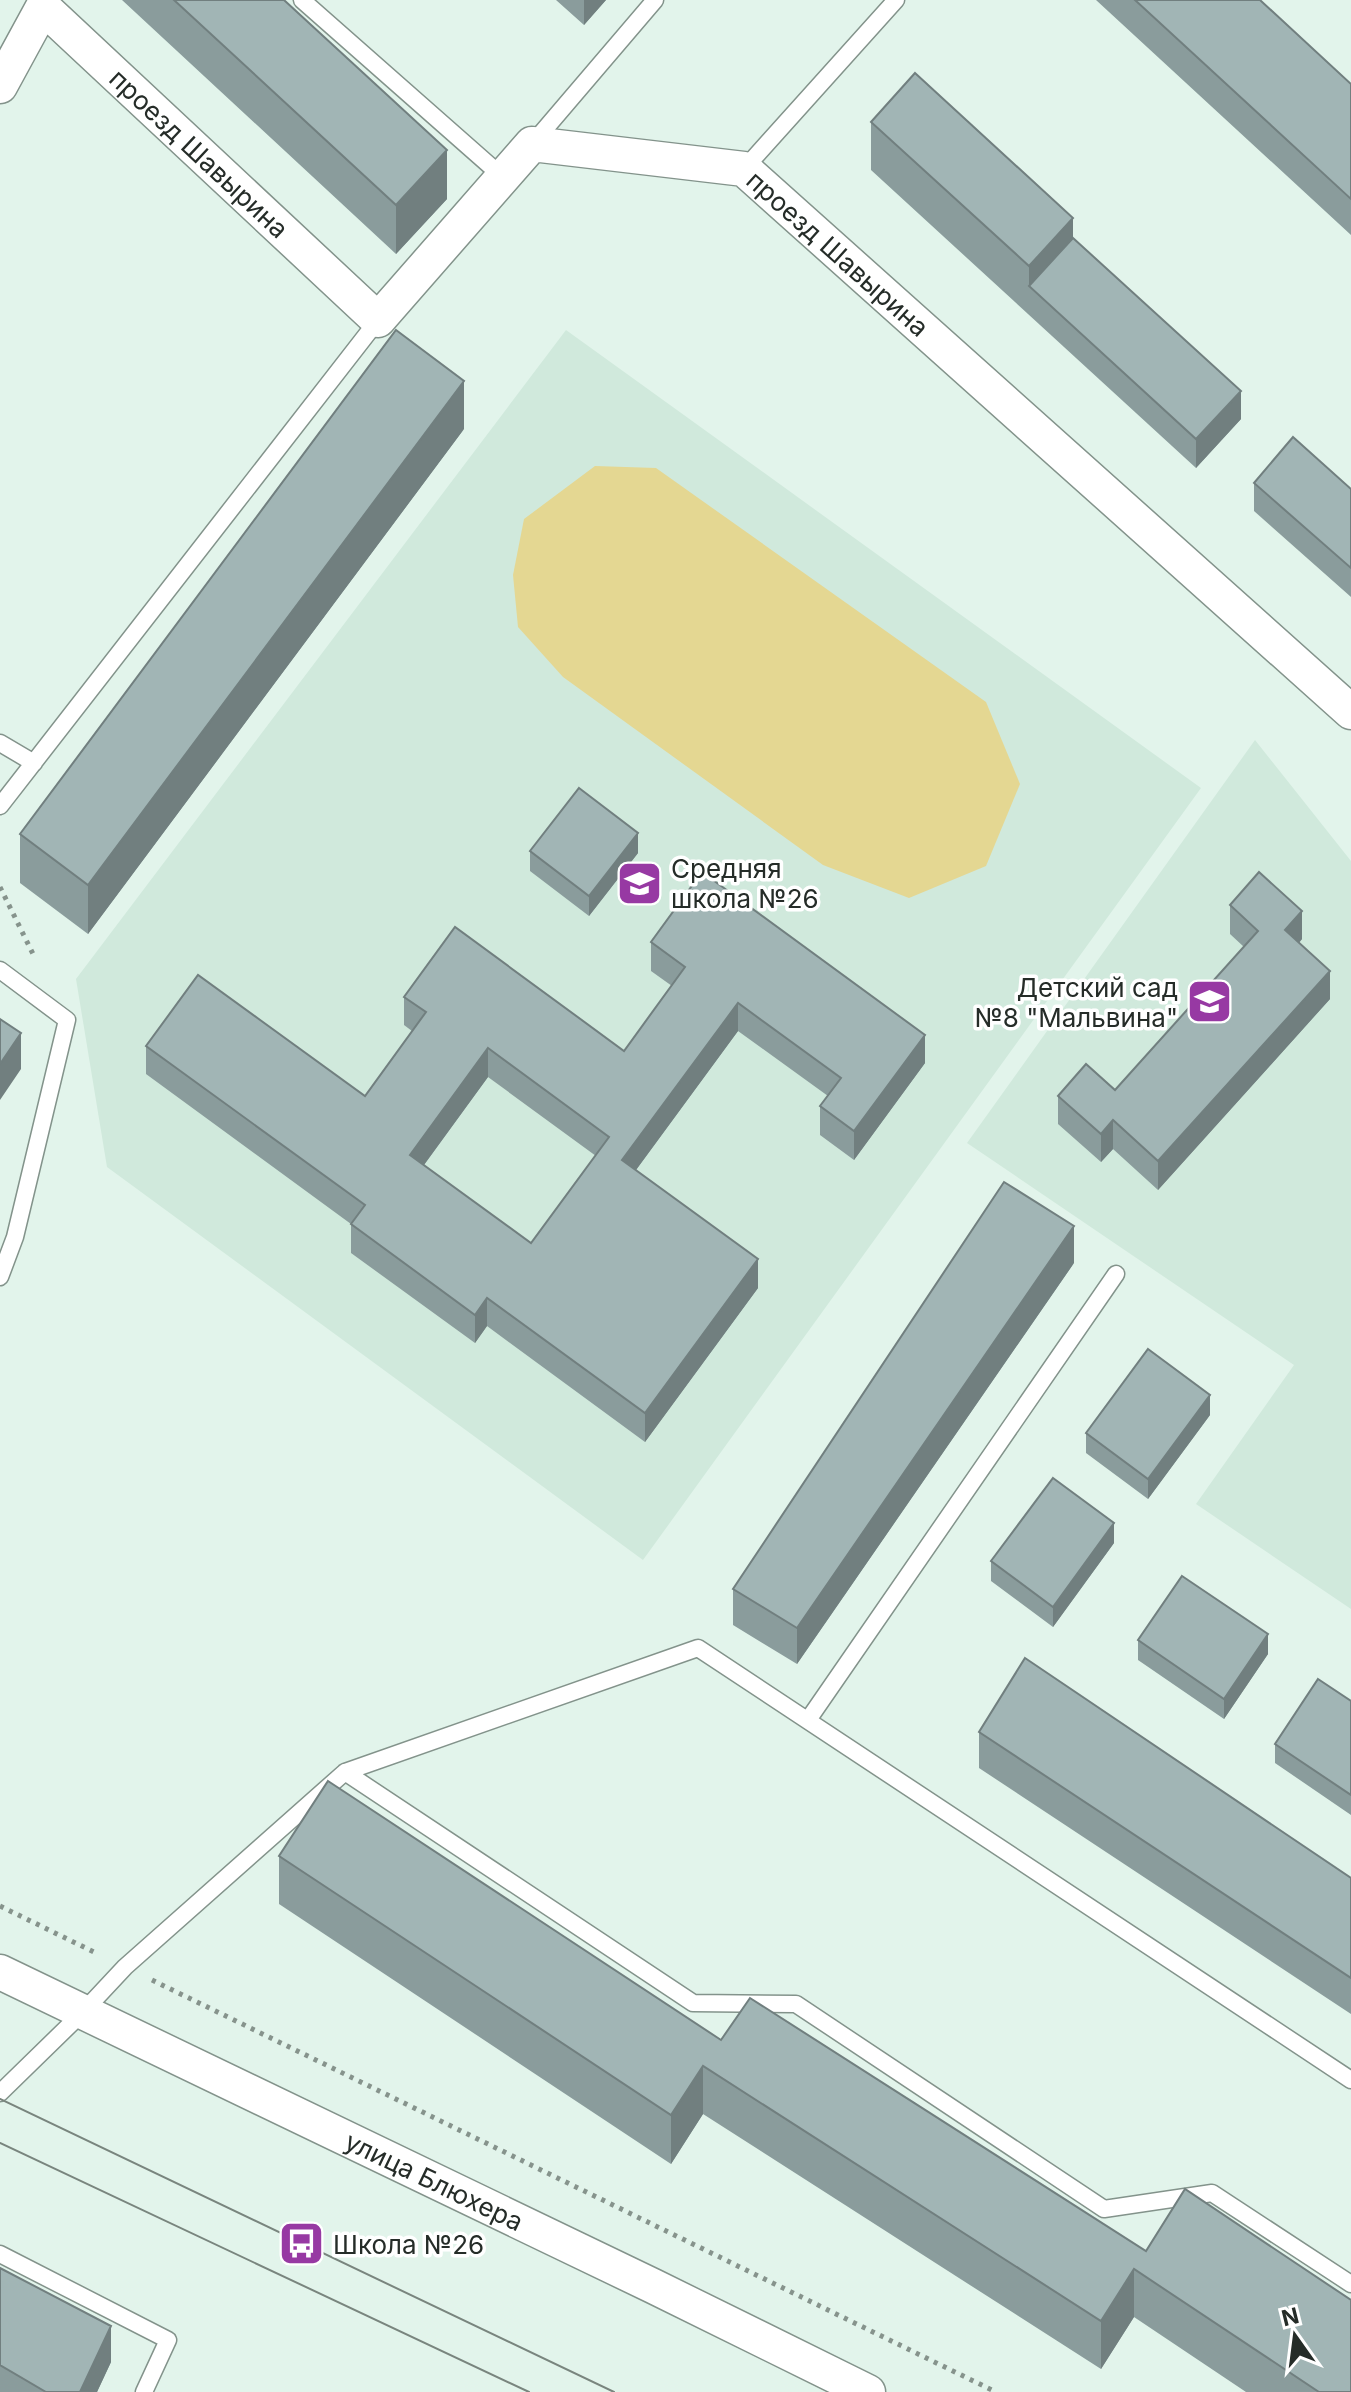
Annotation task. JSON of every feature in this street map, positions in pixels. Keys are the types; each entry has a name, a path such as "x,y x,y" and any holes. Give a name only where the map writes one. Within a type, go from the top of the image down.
{"street":[{"name":"проезд Шавырина","path":"0,86 43,7 378,320"},
{"path":"378,320 532,144"},
{"name":"проезд Шавырина","path":"532,144 744,169 1348,703"},
{"name":"улица Блюхера","path":"0,1972 868,2392"}],"lane":[{"path":"302,0 504,178"},
{"path":"532,144 655,0"},
{"path":"744,169 896,0"},
{"path":"0,806 378,320"},
{"path":"0,743 34,763"},
{"path":"0,970 67,1020 15,1237 0,1277"},
{"path":"0,1226 15,1237"},
{"path":"808,1720 1116,1274"},
{"path":"0,2093 125,1967 345,1772 698,1648 1351,2080"},
{"path":"345,1772 693,2003 796,2004 1104,2209 1212,2193 1351,2284"},
{"path":"0,2254 168,2340 144,2392"}],"path":[{"path":"0,1906 996,2392"}],"shaded area":[{"name":"Средняя школа №26","path":"566,330 1201,788 643,1560 107,1167 76,979"},
{"path":"595,466 656,468 986,702 1020,784 986,866 909,898 823,865 563,677 518,627 513,575 524,519"},
{"name":"Детский сад №8 \"Мальвина\"","path":"1255,740 1351,861 1351,1609 1196,1504 1294,1365 967,1143"}],"building":[{"path":"174,0 284,0 447,150 396,205"},
{"path":"1135,0 1260,0 1351,84 1351,199"},
{"path":"915,73 1073,218 1029,266 871,122"},
{"path":"1073,238 1241,391 1196,439 1029,286"},
{"path":"396,330 464,381 88,885 20,834"},
{"path":"1293,437 1351,489 1351,568 1254,483"},
{"path":"579,788 638,833 589,896 530,851"},
{"path":"702,872 925,1035 854,1131 820,1106 841,1078 738,1003 622,1160 758,1259 645,1413 487,1298 475,1315 351,1224 365,1205 146,1046 198,975 365,1096 426,1012 404,997 455,927 624,1051 685,967 651,942","holes":["488,1048 609,1137 531,1243 410,1155"]},
{"path":"1259,872 1302,911 1285,930 1330,971 1158,1161 1113,1120 1101,1134 1058,1096 1086,1064 1115,1090 1258,931 1230,905"},
{"path":"0,1019 21,1033 0,1064"},
{"path":"1004,1182 1074,1226 797,1628 733,1589"},
{"path":"1148,1349 1210,1395 1148,1479 1086,1433"},
{"path":"1053,1478 1114,1523 1053,1607 991,1561"},
{"path":"1182,1576 1268,1634 1224,1699 1138,1640"},
{"path":"1025,1658 1351,1878 1351,1978 979,1732"},
{"path":"1318,1679 1351,1701 1351,1795 1275,1744"},
{"path":"328,1781 721,2040 750,1998 1146,2251 1185,2189 1351,2300 1351,2392 1319,2392 1134,2269 1101,2321 703,2066 671,2115 279,1856"},
{"path":"0,2268 111,2326 80,2392 46,2392 0,2365"}],"tram line":[{"path":"0,2099 614,2392"},
{"path":"0,2143 529,2392"}],"place":[{"name":"Средняя школа №26","path":"640,883"},
{"name":"Детский сад №8 \"Мальвина\"","path":"1209,1002"},
{"name":"Школа №26","path":"302,2244"}]}
